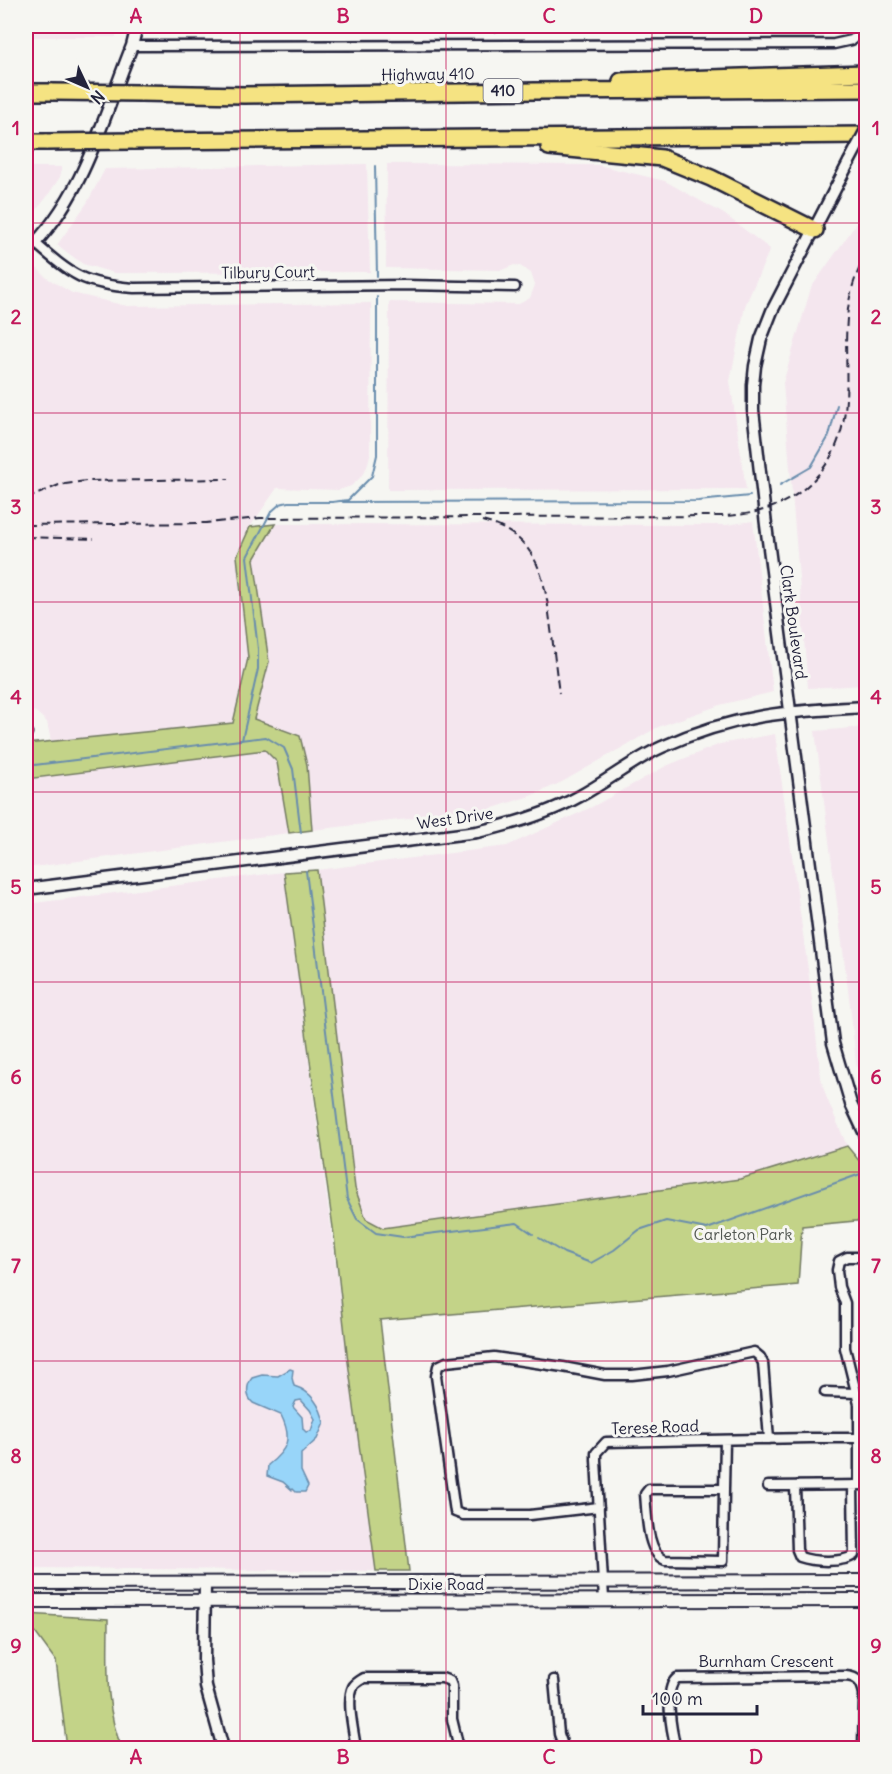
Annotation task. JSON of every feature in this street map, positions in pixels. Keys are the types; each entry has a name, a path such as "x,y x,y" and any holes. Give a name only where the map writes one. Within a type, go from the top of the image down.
{"highway":[{"path":"536,91 584,82 867,72"},
{"name":"Highway 410","path":"26,92 244,95 867,89"},
{"path":"26,142 867,135"},
{"path":"496,139 544,147 662,158 711,178 815,230"}],"main road":[{"name":"Dixie Road","path":"26,1583 867,1581"},
{"name":"Dixie Road","path":"26,1601 867,1600"}],"street":[{"path":"26,252 58,215 84,171 132,46 137,26"},
{"path":"132,46 834,44 852,40 867,26"},
{"name":"Clark Boulevard","path":"867,130 772,310 761,339 753,385 753,410 766,525 833,1043 851,1104 867,1136"},
{"name":"Tilbury Court","path":"35,243 74,274 104,286 134,288 404,285 515,287"},
{"name":"West Drive","path":"26,889 477,832 509,825 561,806 654,751 699,731 748,717 791,711 867,707"},
{"path":"795,1486 796,1550 800,1557 848,1559 854,1555 863,1438 859,1404 845,1348 845,1303 839,1287 837,1270 839,1261 847,1257 867,1257"},
{"path":"599,1507 530,1515 463,1515 455,1512 436,1376 438,1366 446,1362 494,1357 605,1375 632,1375 668,1371 754,1352 763,1364 769,1439"},
{"path":"825,1392 856,1393"},
{"name":"Terese Road","path":"604,1599 596,1453 606,1443 863,1438"},
{"path":"724,1489 649,1489 645,1494 649,1536 654,1552 659,1558 723,1561 725,1440"},
{"path":"768,1486 860,1485"},
{"path":"205,1583 206,1687 223,1749"},
{"name":"Burnham Crescent","path":"676,1749 671,1729 670,1686 677,1678 823,1676 852,1676 862,1686 864,1694 863,1749"},
{"path":"356,1749 351,1706 353,1686 364,1678 442,1678 450,1681 452,1719 459,1749"},
{"path":"554,1680 559,1734 564,1749"}],"shaded area":[{"path":"26,26 118,26 116,37 26,37"},
{"path":"159,26 836,26 831,28 159,29"},
{"path":"367,164 370,272 114,273 83,264 57,245 87,203 105,169"},
{"path":"387,164 598,165 665,181 724,214 770,249 745,306 730,381 746,489 388,490 389,302 519,304 530,298 535,285 531,273 514,265 502,270 386,268"},
{"path":"26,167 62,167 60,177 26,223"},
{"path":"866,210 866,685 808,688 783,383 811,288"},
{"path":"37,268 47,278 72,293 127,306 371,303 370,455 367,467 351,486 339,490 277,488 250,527 237,556 248,658 233,723 51,741 47,722 36,712 26,710 26,275"},
{"path":"753,521 773,692 720,705 658,727 562,782 533,795 487,810 312,830 307,765 254,719 269,662 254,559 275,524 726,525"},
{"path":"866,727 866,1091 856,1064 815,731"},
{"path":"775,734 821,1079 847,1146 740,1179 383,1228 366,1219 355,1188 317,870 507,846 592,807 666,766 720,744"},
{"path":"265,750 277,762 289,833 26,868 26,779"},
{"path":"284,872 376,1571 26,1568 26,904"}],"green space":[{"path":"275,524 254,559 269,662 254,719 300,736 307,765 312,830 289,833 277,762 265,750 26,779 26,744 233,723 248,658 237,556 250,527"},
{"name":"Carleton Park","path":"317,870 355,1188 366,1219 383,1228 740,1179 847,1146 866,1169 866,1220 802,1226 798,1285 380,1320 409,1571 376,1571 348,1362 334,1235 284,872"},
{"path":"26,1614 108,1619 110,1701 116,1733 122,1748 67,1748 56,1661 26,1620"}],"water":[{"path":"290,1369 293,1370 294,1386 310,1395 318,1405 323,1417 324,1423 317,1439 301,1454 301,1471 308,1486 305,1492 296,1492 283,1482 267,1476 268,1465 284,1449 287,1431 281,1415 253,1403 248,1394 248,1387 252,1378 262,1375 278,1376","holes":["301,1400 315,1419 311,1431 306,1432 303,1429 302,1417 293,1407 296,1401"]}],"waterway":[{"path":"496,32 502,26"},
{"path":"375,166 377,276"},
{"path":"242,740 258,669 258,649 247,557 271,512 280,504 348,500 372,476 377,455 377,297"},
{"path":"780,485 811,467 829,436 837,405"},
{"path":"343,502 698,501 750,496"},
{"path":"26,766 266,737 284,748 293,769 301,833"},
{"path":"306,871 347,1199 357,1219 376,1233 403,1237 517,1223 533,1234"},
{"path":"539,1238 564,1253 591,1263 614,1250 639,1230 666,1221 707,1229 866,1172"}],"railway":[{"path":"26,525 206,523 260,518 722,516 767,509 787,500 806,487 828,461 840,434 846,405 847,315 853,285 866,256"},
{"path":"26,499 59,485 86,481 229,479"},
{"path":"482,521 516,537 536,562 546,593 559,693"},
{"path":"26,537 94,539"}]}
